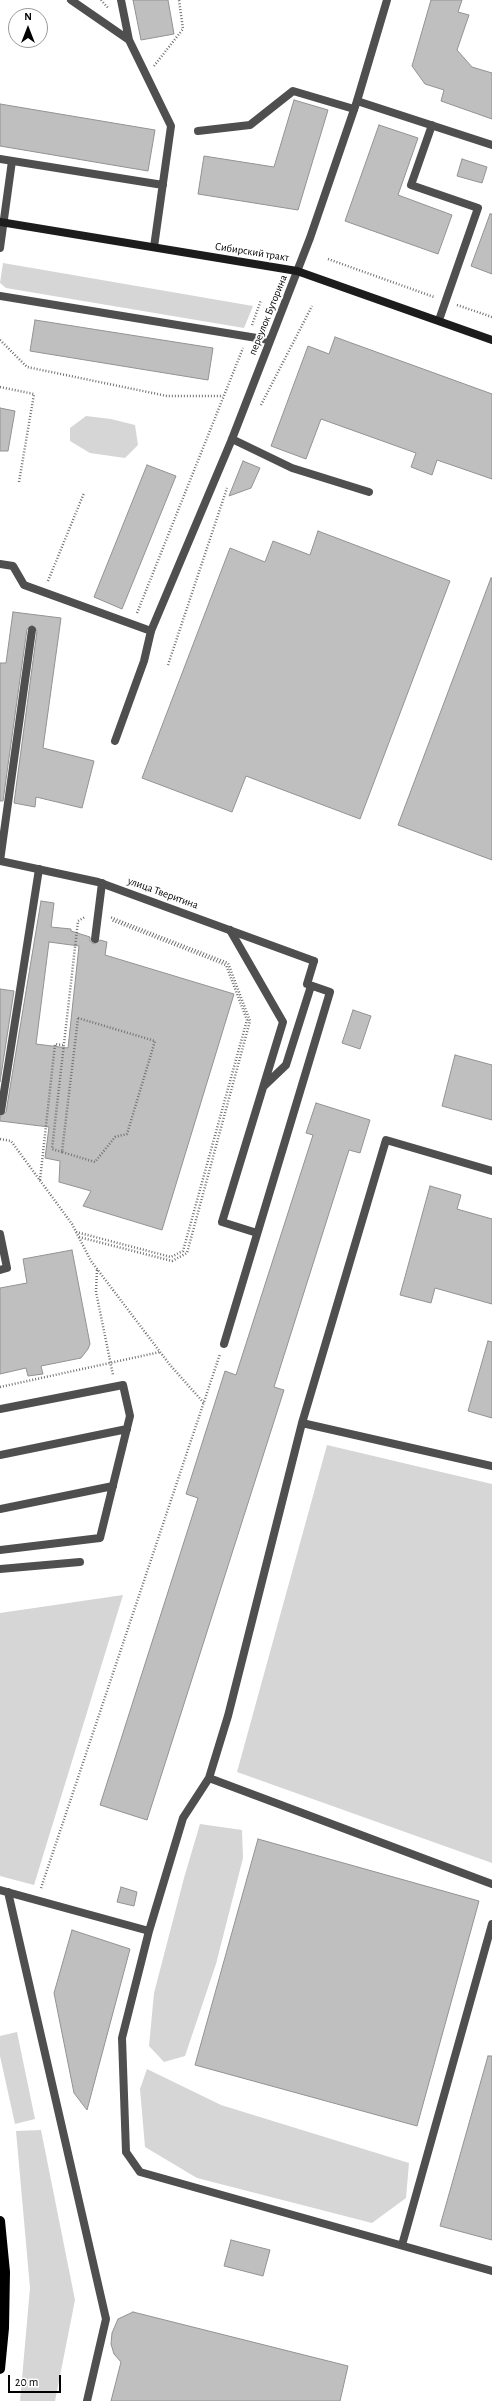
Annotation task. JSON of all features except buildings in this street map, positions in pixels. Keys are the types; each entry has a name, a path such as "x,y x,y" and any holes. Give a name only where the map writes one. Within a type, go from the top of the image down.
{"main road":[{"name":"Сибирский тракт","path":"2,222 297,271 492,340"},
{"path":"0,2221 5,2272 4,2328 0,2369"}],"street":[{"path":"71,0 129,40"},
{"path":"120,0 129,40 171,126 154,247"},
{"name":"переулок Буторина","path":"115,741 144,661 151,631 232,439 269,340 297,271 355,105 387,0"},
{"path":"198,131 250,125 293,91 432,125 492,145"},
{"path":"432,125 411,185 478,208 439,320"},
{"path":"0,159 163,185"},
{"path":"0,248 2,222 12,161"},
{"path":"0,296 269,340"},
{"path":"232,439 292,468 369,492"},
{"path":"0,564 13,566 24,585 151,631"},
{"path":"0,861 32,630"},
{"name":"улица Тверитина","path":"0,861 102,883 314,961 307,984 312,986"},
{"path":"0,1111 39,869"},
{"path":"95,939 102,883"},
{"path":"230,930 283,1022 222,1222 256,1233"},
{"path":"224,1344 256,1233 330,992 312,986 286,1065 263,1086"},
{"path":"492,1171 386,1140 302,1423 228,1716 209,1778 183,1818 149,1930 122,2038 126,2152 140,2172 402,2244 492,2271"},
{"path":"0,1234 7,1268 0,1270"},
{"path":"0,1409 123,1385 130,1416 100,1538 0,1550"},
{"path":"302,1423 492,1466"},
{"path":"0,1455 127,1429"},
{"path":"0,1509 113,1486"},
{"path":"0,1569 80,1562"},
{"path":"209,1778 492,1884"},
{"path":"87,2401 106,2319 4,1891 149,1930"},
{"path":"402,2244 492,1924"}],"path":[{"path":"147,76 183,29 179,0"},
{"path":"328,259 492,317"},
{"path":"434,297 437,290"},
{"path":"133,624 261,300"},
{"path":"259,408 312,306"},
{"path":"0,340 27,367 167,396 224,396"},
{"path":"0,387 34,394 19,482"},
{"path":"168,665 227,487"},
{"path":"43,593 84,493"},
{"path":"62,1152 78,1018 155,1041 127,1134 115,1137 95,1162 52,1149 78,921 94,914 98,914 228,962 250,1021 187,1253 172,1261 78,1237"},
{"path":"76,1232 171,1257 183,1251 247,1020 226,965 98,914"},
{"path":"40,1180 56,1044 63,1045"},
{"path":"0,1138 11,1140 76,1232 98,1269 160,1352 204,1403"},
{"path":"98,1269 96,1292 114,1386"},
{"path":"0,1387 111,1364 160,1352"},
{"path":"37,1900 215,1370"}],"shaded area":[{"path":"3,263 253,306 244,328 6,288 0,283"},
{"path":"86,416 111,419 135,425 138,445 125,458 90,453 70,441 70,428"},
{"path":"327,1445 492,1484 492,1863 237,1772"},
{"path":"123,1595 34,1885 0,1876 0,1613"},
{"path":"200,1824 242,1830 243,1858 216,1964 185,2056 164,2062 149,2046 154,1993 184,1878"},
{"path":"17,2032 35,2119 15,2124 0,2056 0,2036"},
{"path":"147,2069 221,2105 409,2163 406,2198 372,2223 197,2178 145,2147 140,2089"},
{"path":"41,2130 75,2300 55,2401 20,2401 30,2288 16,2131"}]}
